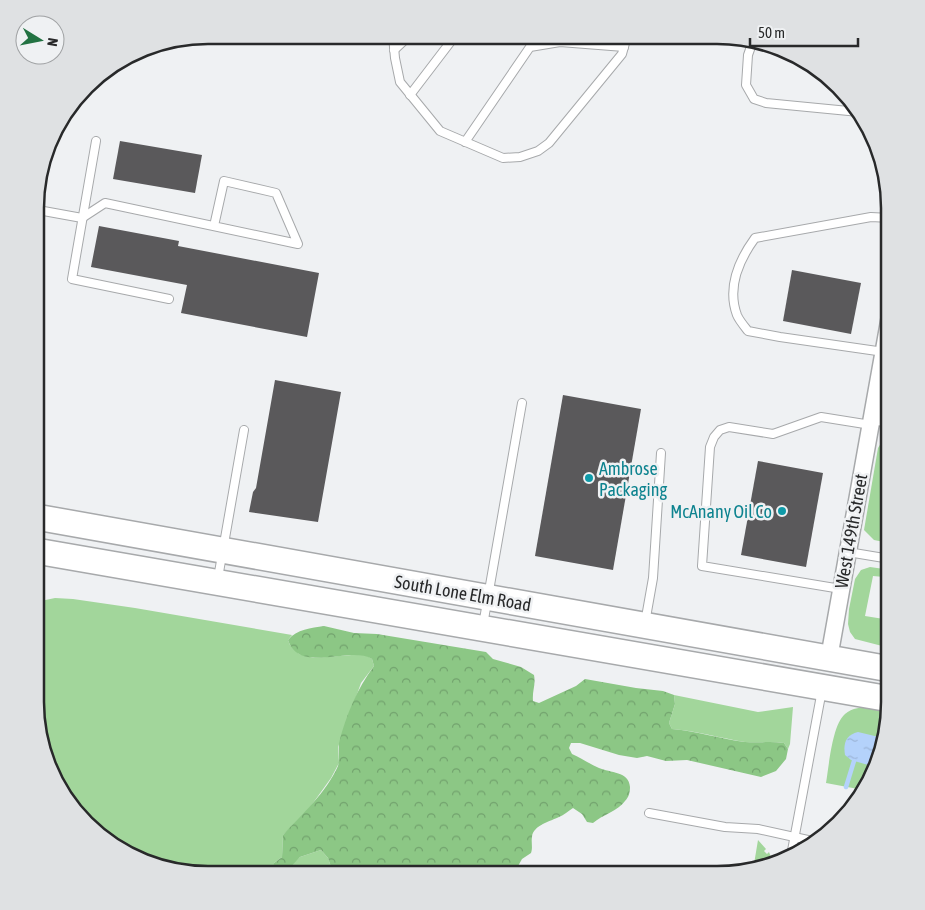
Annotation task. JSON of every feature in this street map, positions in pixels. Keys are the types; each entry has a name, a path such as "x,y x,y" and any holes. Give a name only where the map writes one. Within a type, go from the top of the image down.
{"main road":[{"name":"South Lone Elm Road","path":"44,518 881,667"},
{"name":"South Lone Elm Road","path":"44,553 881,698"}],"street":[{"name":"West 149th Street","path":"828,658 881,368"}],"lane":[{"path":"394,44 400,82 440,131 503,158 520,157 538,151 550,143 622,54 625,44"},
{"path":"394,50 400,44"},
{"path":"410,95 449,44"},
{"path":"465,142 530,47 548,44"},
{"path":"586,44 624,47"},
{"path":"751,47 748,55 746,84 754,99 766,103 849,111"},
{"path":"96,140 72,279 169,299"},
{"path":"44,211 82,218 105,204 298,244 276,192 224,181 214,226"},
{"path":"881,218 871,217 755,238 745,251 732,295 738,316 748,331 881,352"},
{"path":"482,630 522,403"},
{"path":"841,589 702,566 710,446 720,430 729,427 773,434 821,417 881,423"},
{"path":"218,582 244,430"},
{"path":"644,625 653,578 661,453"},
{"path":"848,552 881,558"},
{"path":"792,847 822,688"},
{"path":"649,813 726,827 758,830 805,840"}],"green space":[{"path":"881,443 881,541 874,540 864,530 878,448"},
{"path":"870,567 881,569 881,577 873,576 865,616 881,619 881,646 855,639 850,632 848,624 849,609 855,579 861,570"},
{"path":"55,598 73,599 292,635 288,640 290,645 299,654 314,658 364,654 372,659 374,666 361,683 338,747 339,763 331,778 308,810 283,835 282,857 274,863 293,863 300,857 321,850 328,858 331,866 197,866 176,863 155,858 126,844 92,818 66,784 52,755 47,734 44,713 44,600"},
{"path":"324,626 354,633 377,634 486,652 493,659 521,667 534,675 533,701 539,703 576,686 585,679 663,691 674,695 675,704 669,723 672,729 745,742 784,743 788,749 786,759 776,771 761,777 687,760 666,761 647,756 637,758 619,755 580,743 571,743 569,748 572,754 599,768 623,775 629,782 628,796 618,808 593,823 587,822 582,814 573,808 539,826 533,833 531,853 522,859 518,866 331,866 328,858 321,850 300,857 292,866 274,866 274,863 282,857 283,835 313,803 333,776 338,766 339,743 345,722 357,693 374,666 372,659 362,656 314,658 303,656 294,650 288,640 296,633 309,628"},
{"path":"674,695 758,712 793,707 788,749 784,743 745,742 672,729 669,723 675,704"},
{"path":"861,707 881,707 876,744 864,775 856,789 826,783 837,727 845,714"},
{"path":"758,840 766,849 764,851 767,854 769,852 771,858 754,862"}],"water":[{"path":"858,732 877,737 868,765 851,760 845,755 844,747 846,740"}],"building":[{"path":"120,141 202,155 195,193 113,179"},
{"path":"99,226 179,241 178,246 319,273 307,337 181,313 187,285 91,267"},
{"path":"792,270 861,283 851,334 783,321"},
{"path":"275,380 341,392 318,522 249,512 253,492 256,488"},
{"name":"Ambrose Packaging","path":"563,395 641,409 613,570 535,556"},
{"name":"McAnany Oil Co","path":"758,461 823,473 806,567 741,555"}],"waterway":[{"path":"846,787 854,761"}],"place":[{"name":"Ambrose Packaging","path":"589,478"},
{"name":"McAnany Oil Co","path":"782,511"}]}
